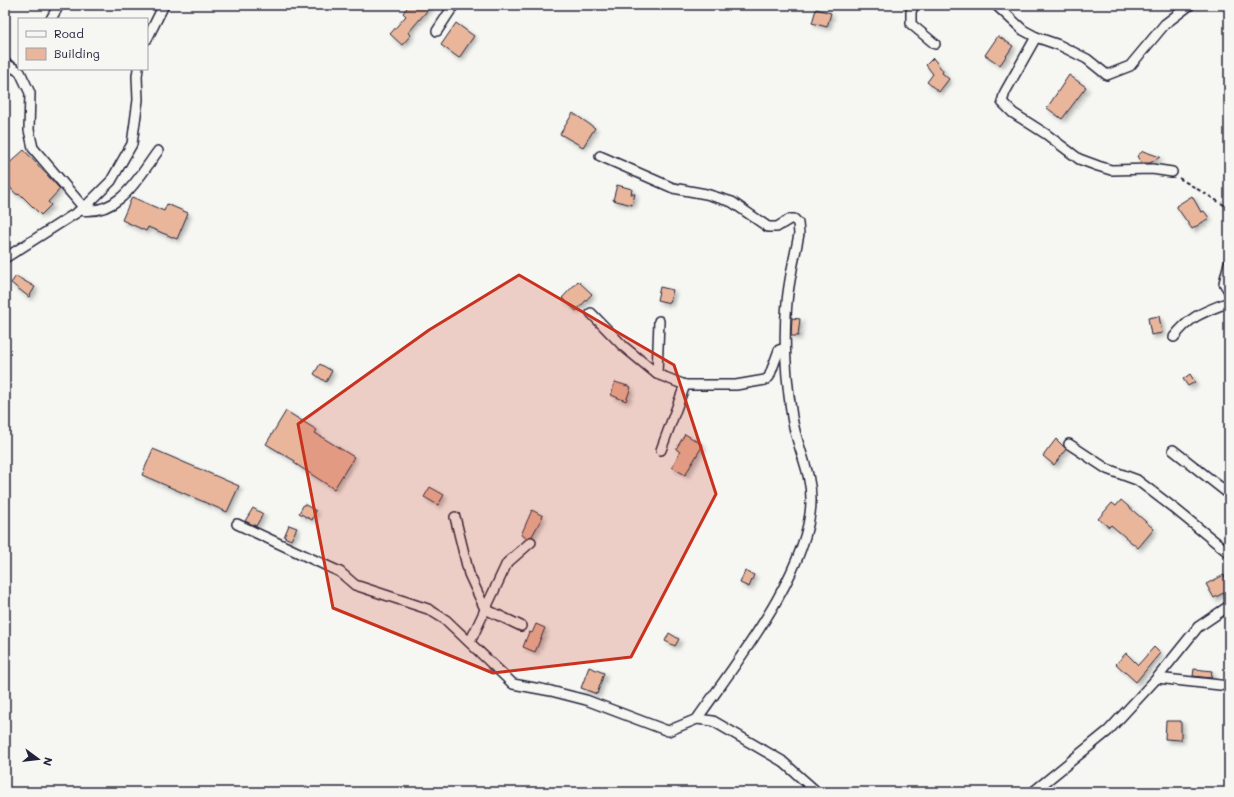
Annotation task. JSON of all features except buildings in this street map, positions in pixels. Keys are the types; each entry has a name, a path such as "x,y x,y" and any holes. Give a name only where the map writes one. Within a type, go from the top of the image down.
{"street":[{"path":"52,18 59,5"},
{"path":"148,37 164,5"},
{"path":"436,31 454,5"},
{"path":"914,5 911,12 911,24 935,44"},
{"path":"996,5 1023,30 1087,59 1107,75 1130,66 1165,24 1190,5"},
{"path":"1036,37 1005,92 1002,102 1013,113 1046,134 1079,159 1111,170 1152,169 1172,172"},
{"path":"5,63 18,70"},
{"path":"5,258 82,209 111,181 132,144 138,100 138,70"},
{"path":"20,71 30,93 29,130 33,148 82,209 92,212 105,208 125,196 158,151"},
{"path":"600,156 673,188 706,194 732,202 768,226 777,227 790,219 794,219 798,223 799,234 787,302 785,348 792,418 807,465 811,502 804,538 794,567 782,590 738,661 697,719"},
{"path":"1229,263 1224,283 1229,291"},
{"path":"1174,338 1183,326 1196,315 1229,302"},
{"path":"590,312 623,346 657,374 685,385 736,385 765,380 769,377 779,350 785,348"},
{"path":"657,374 659,321"},
{"path":"661,450 685,385"},
{"path":"1069,444 1107,469 1137,480 1176,509 1229,553"},
{"path":"1173,450 1229,494"},
{"path":"455,517 469,574 485,609 521,626"},
{"path":"237,524 340,572 355,584 428,609 446,620 513,684 551,691 586,700 668,731 697,719 713,721 782,760 817,792"},
{"path":"470,642 507,563 531,542"},
{"path":"1033,792 1108,731 1158,678 1198,627 1229,606"},
{"path":"1158,678 1229,686"}],"path":[{"path":"1172,172 1181,180 1229,208"}],"highlighted area":[{"path":"519,275 674,365 716,494 631,657 493,673 333,608 298,424 429,330"}]}
